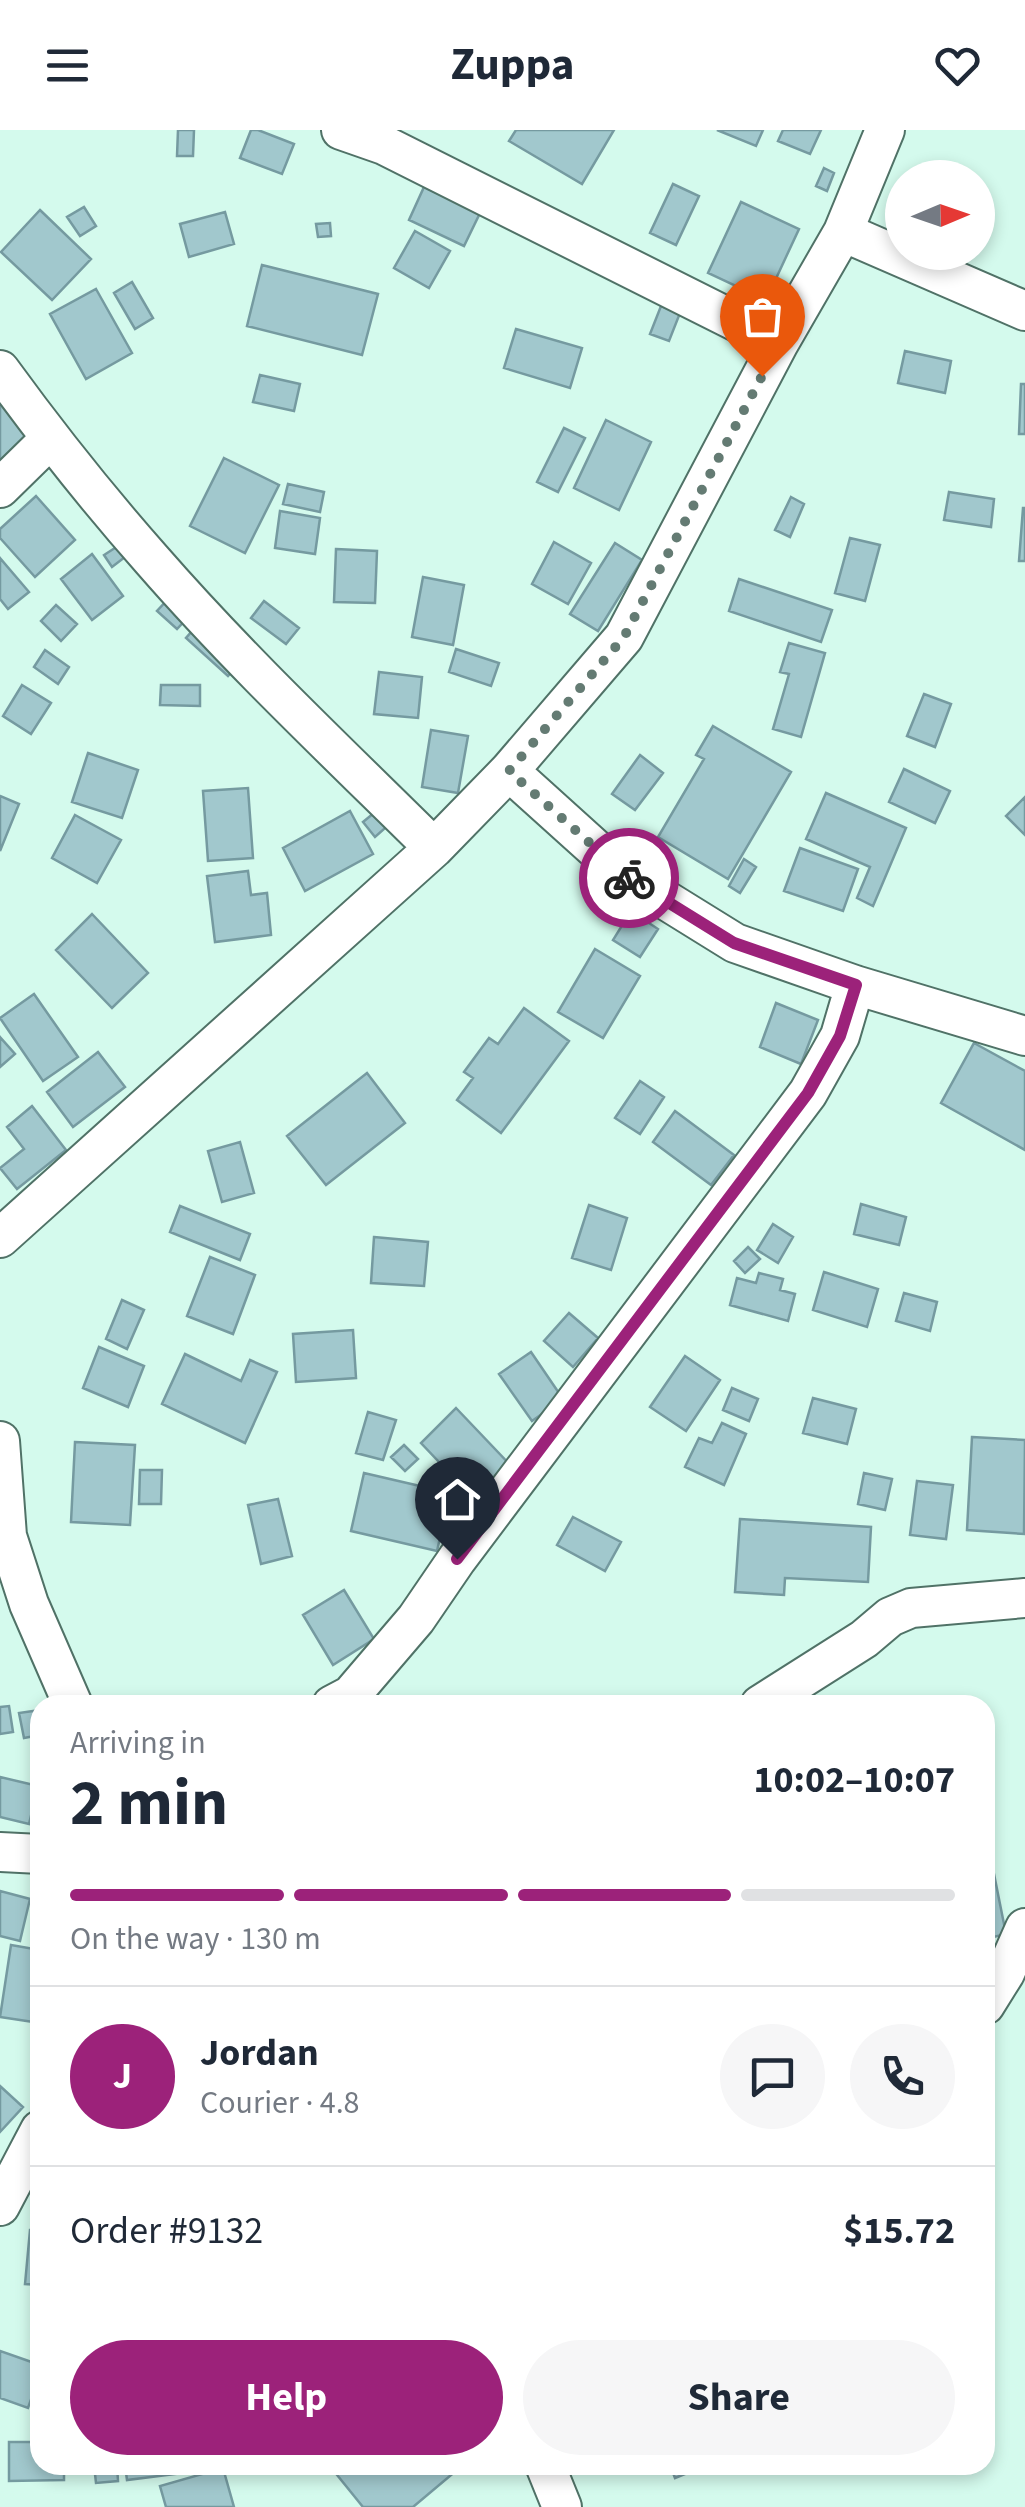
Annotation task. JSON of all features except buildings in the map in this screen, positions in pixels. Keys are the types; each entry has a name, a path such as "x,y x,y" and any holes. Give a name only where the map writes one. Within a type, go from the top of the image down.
{"street":[{"path":"342,130 384,145 779,343"},
{"path":"0,1238 434,848 509,771 624,637 779,343 844,232 885,130"},
{"path":"844,232 1025,311"},
{"path":"0,370 50,439 153,562 434,848"},
{"path":"0,488 50,439"},
{"path":"509,771 622,873 734,943 1025,1036"},
{"path":"359,1695 808,1093 840,1036 856,985"},
{"path":"0,1441 7,1536 29,1604 69,1695"},
{"path":"776,1695 864,1639 890,1617 911,1608 1025,1598"},
{"path":"0,1852 30,1854"},
{"path":"995,1989 1025,1928"},
{"path":"0,2206 30,2149"},
{"path":"549,2475 562,2507"}],"way so far":[{"path":"629,878 509,771 624,637 762,376"}],"route":[{"path":"457,1559 808,1093 840,1036 856,985 734,943 629,878"}]}
